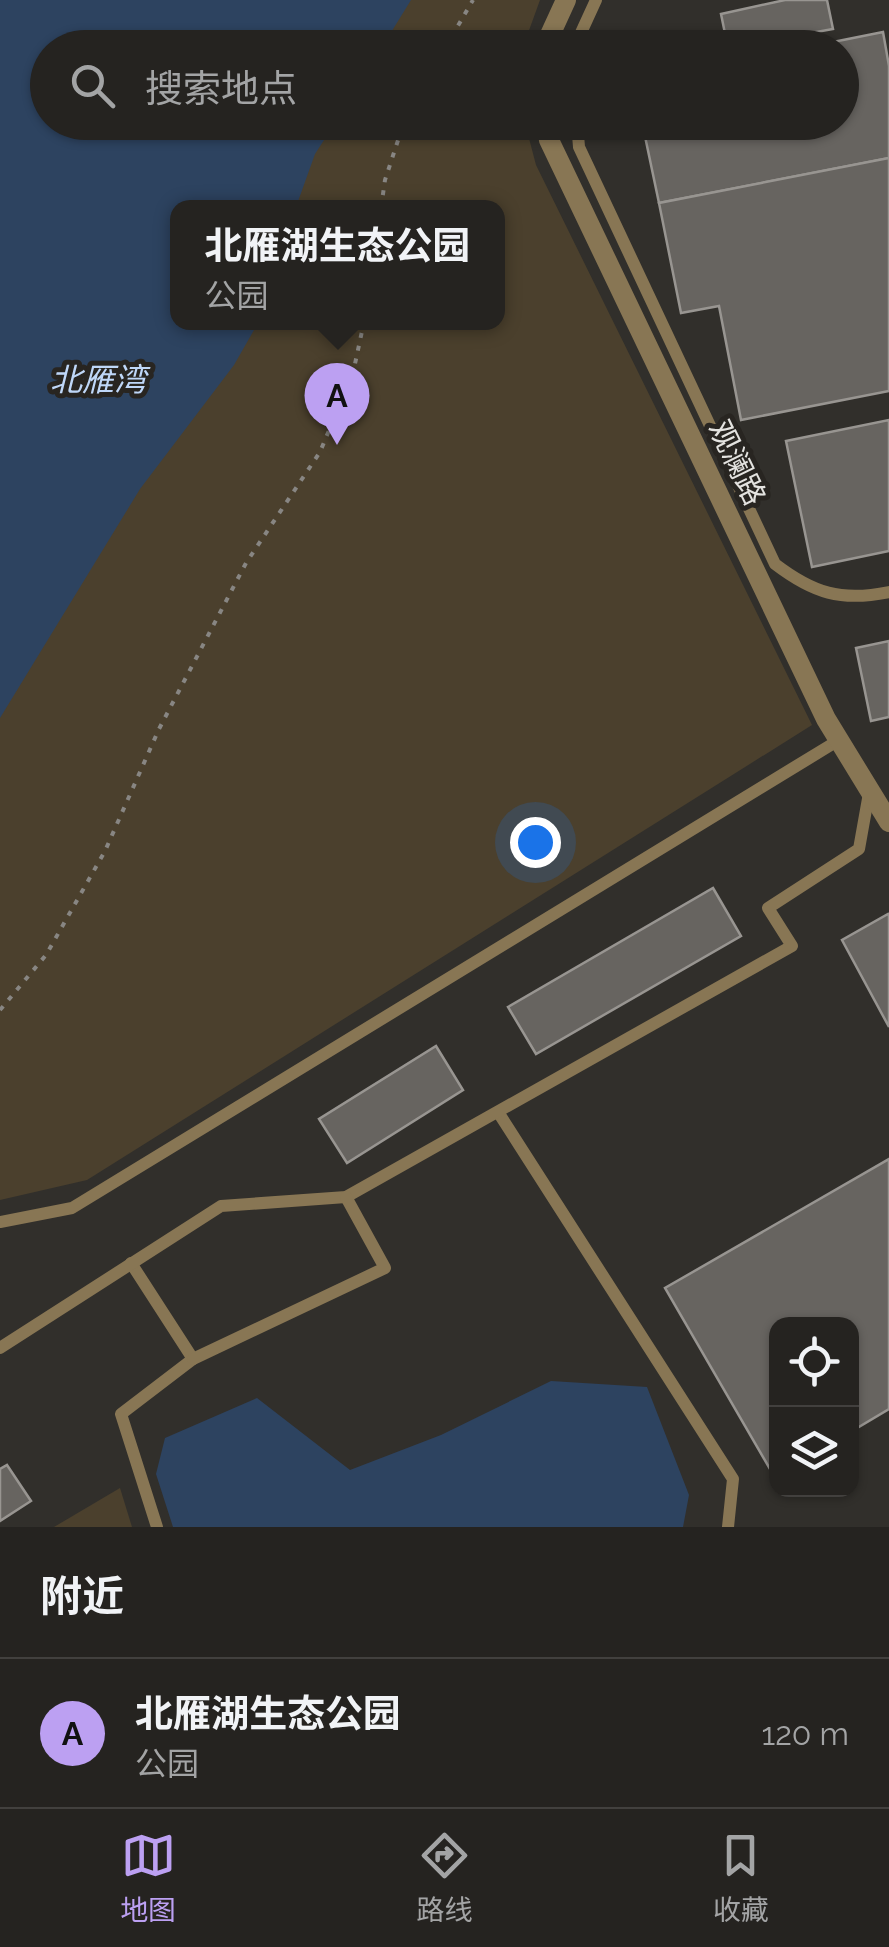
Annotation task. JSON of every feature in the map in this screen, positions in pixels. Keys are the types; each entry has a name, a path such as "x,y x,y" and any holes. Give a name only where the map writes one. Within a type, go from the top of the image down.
{"street":[{"path":"552,30 566,0"},
{"name":"观澜路","path":"552,140 839,740 889,822"}],"lane":[{"path":"582,30 596,0"},
{"path":"578,140 775,564 806,588 859,598 889,592"},
{"path":"0,1222 72,1208 839,740"},
{"path":"0,1348 221,1206 346,1197 792,946 768,908 859,849 870,790"},
{"path":"498,1112 733,1478 728,1527"},
{"path":"157,1527 122,1414 193,1360 385,1268 346,1197"},
{"path":"131,1264 193,1360"}],"path":[{"path":"456,30 473,0"},
{"path":"383,200 398,140"},
{"path":"0,1010 56,938 106,851 159,729 246,563 320,452 353,373 362,330"}],"shaded area":[{"path":"0,0 540,0 529,30 30,30 30,140 529,140 536,165 812,725 87,1180 0,1200"},
{"path":"120,1488 132,1527 54,1527"}],"water":[{"name":"北雁湾","path":"0,0 411,0 392,30 30,30 30,140 324,140 299,200 170,200 170,330 254,330 234,365 140,489 0,718"},
{"path":"551,1381 647,1387 689,1495 683,1527 173,1527 156,1474 165,1438 257,1398 350,1470 441,1435"}],"building":[{"path":"785,0 827,0 833,29 724,30 721,14"},
{"path":"883,32 889,66 889,158 659,203 646,140 859,140 859,37"},
{"path":"889,158 889,391 741,420 719,306 681,313 659,203"},
{"path":"889,420 889,551 812,567 786,441"},
{"path":"889,641 889,717 871,721 856,648"},
{"path":"713,888 741,936 536,1054 508,1007"},
{"path":"889,916 889,1027 842,940"},
{"path":"436,1046 463,1090 347,1163 319,1119"},
{"path":"889,1159 889,1409 859,1427 859,1317 769,1317 769,1467 665,1288"},
{"path":"7,1465 31,1501 0,1521 0,1469"}],"place":[{"name":"北雁湖生态公园","path":"337,445"}]}
